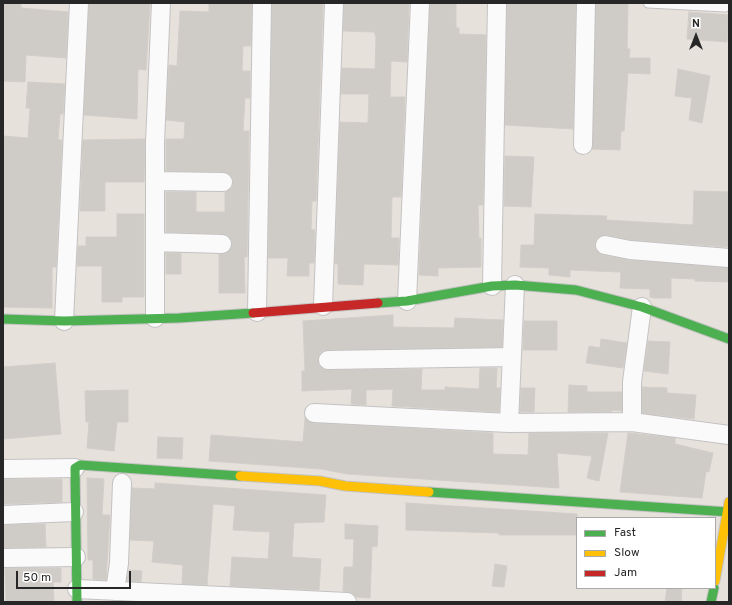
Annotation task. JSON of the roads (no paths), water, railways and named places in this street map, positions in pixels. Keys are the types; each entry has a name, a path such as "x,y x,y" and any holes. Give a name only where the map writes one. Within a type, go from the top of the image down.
{"street":[{"path":"64,321 80,3"},
{"path":"155,318 155,181 161,3"},
{"path":"258,312 262,3"},
{"path":"323,306 334,3"},
{"path":"407,300 420,3"},
{"path":"492,286 497,3"},
{"path":"583,145 586,3"},
{"path":"155,181 223,182"},
{"path":"155,242 222,244"},
{"path":"605,245 630,250 729,258"},
{"path":"3,319 64,321 155,318 258,312 407,300 492,286 515,285 576,290 642,307 729,339"},
{"path":"509,423 515,285"},
{"path":"632,422 632,382 642,307"},
{"path":"328,360 512,357"},
{"path":"314,413 509,423 632,422 729,435"},
{"path":"3,469 75,468 80,465 95,465 320,481 345,486 728,512"},
{"path":"75,468 74,512 77,596 115,591 347,602"},
{"path":"115,591 119,563 122,483"},
{"path":"716,576 729,502"},
{"path":"3,515 74,512"},
{"path":"3,558 76,557"},
{"path":"711,602 714,589"}],"lane":[{"path":"648,3 725,7 729,3"}]}
